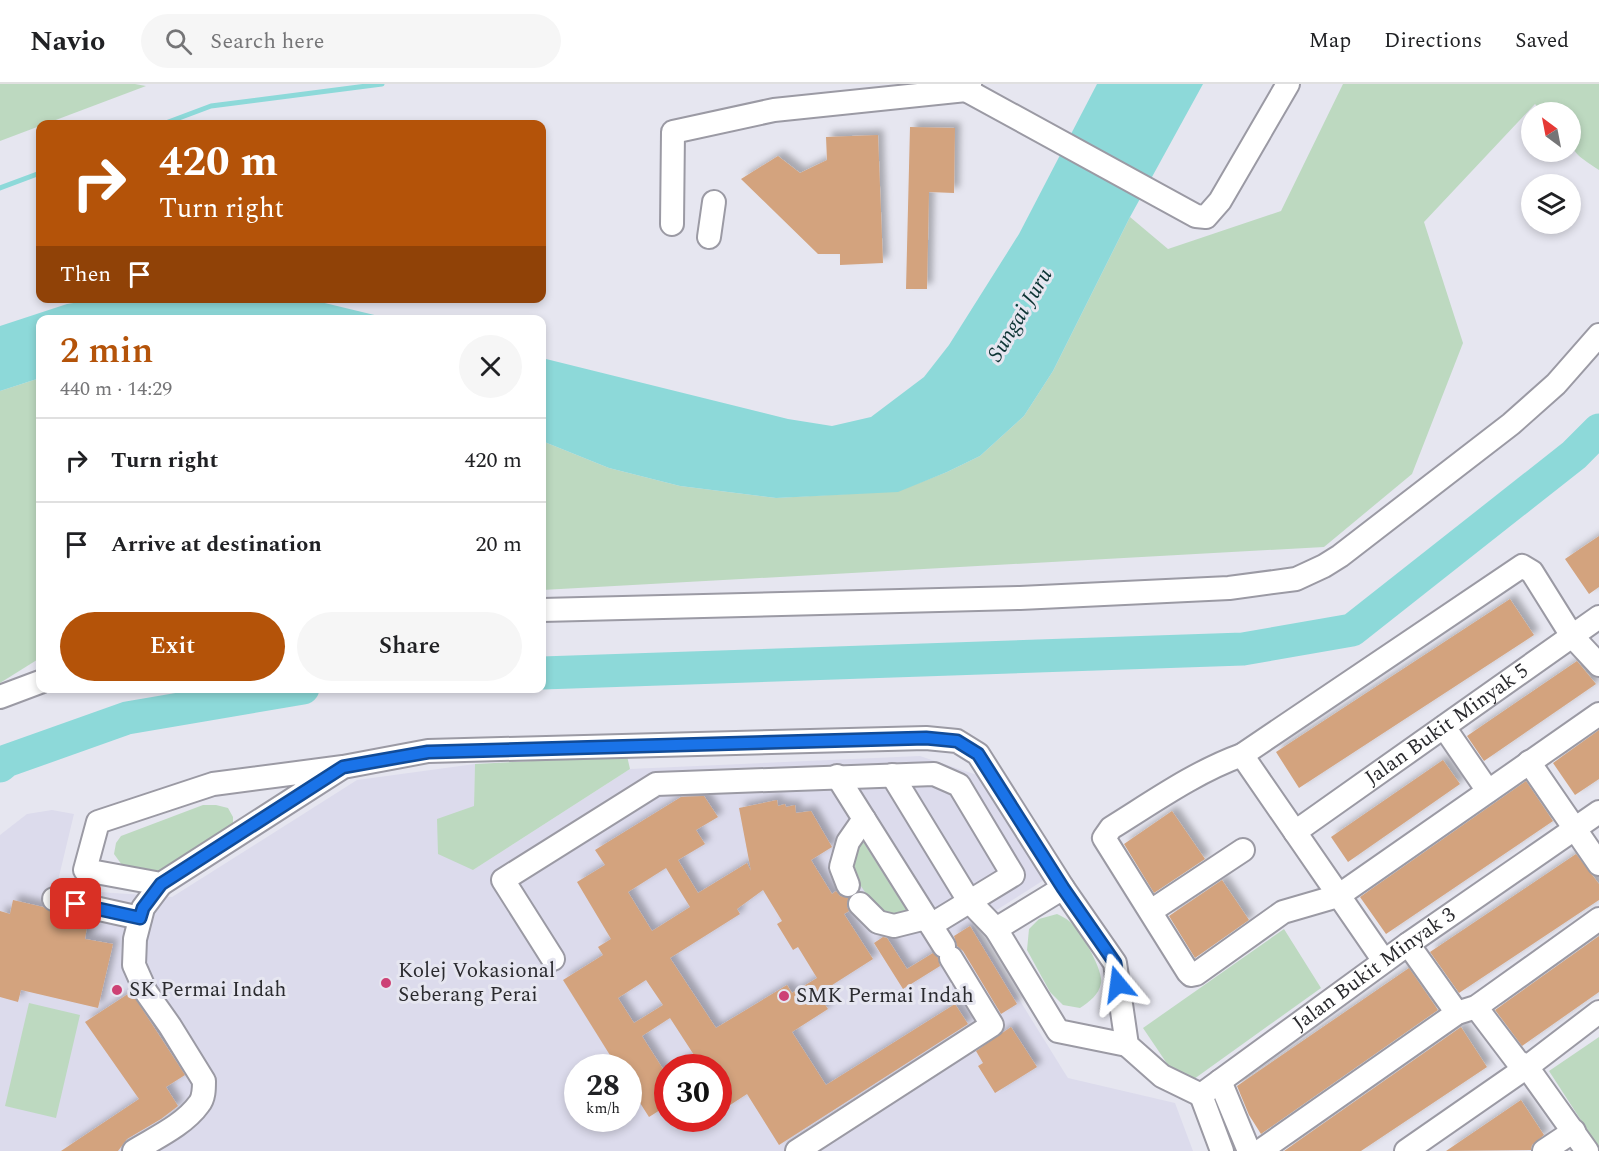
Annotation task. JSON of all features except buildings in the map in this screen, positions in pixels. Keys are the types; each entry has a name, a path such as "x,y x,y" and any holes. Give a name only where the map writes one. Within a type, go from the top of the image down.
{"street":[{"path":"672,224 673,132 774,110 968,87 1043,133 1196,216 1206,217 1214,210 1288,84"},
{"path":"709,237 714,202"},
{"path":"546,610 1032,597 1229,588 1296,579 1324,566 1340,555 1511,424 1556,384 1599,335"},
{"path":"1599,665 1572,636 1532,572 1522,566 1242,755 1219,763 1194,776 1111,828 1104,838 1191,975 1196,974 1283,912 1338,896 1599,714"},
{"name":"Jalan Bukit Minyak 5","path":"1295,832 1599,617"},
{"path":"0,697 36,684"},
{"path":"1444,727 1488,790"},
{"path":"161,884 85,870 98,822 213,784 343,767 428,752 926,738 957,741 978,754 1063,888 1115,963 1127,1045"},
{"path":"1242,755 1384,961"},
{"path":"1529,762 1599,864"},
{"path":"134,1151 181,1121 200,1103 204,1091 204,1081 146,992 134,965 135,939 143,908 161,884 343,767"},
{"path":"553,959 503,880 656,784 934,774 959,785 1013,875 969,901 928,921 894,926 878,922 860,904"},
{"path":"892,775 969,901 996,929 1058,1030 1127,1045 1162,1076 1201,1095 1222,1151"},
{"path":"797,1151 992,1025 837,776"},
{"name":"Jalan Bukit Minyak 3","path":"1201,1095 1384,961 1598,813"},
{"path":"848,885 841,867 848,842 864,819"},
{"path":"1151,911 1243,850"},
{"path":"996,929 1063,888"},
{"path":"54,899 140,918"},
{"path":"1260,1151 1599,919"},
{"path":"1408,944 1466,1010 1517,1061 1527,1067 1587,1151"},
{"path":"1406,1151 1527,1067 1599,1012"},
{"path":"1220,1081 1249,1151"},
{"path":"1544,1151 1574,1131"}],"shaded area":[{"path":"920,756 977,775 1047,878 973,925 1068,1078 1175,1103 1193,1151 0,1151 0,835 27,814 52,810 74,814 56,889 172,897 357,780 475,764 473,870 630,769"}],"green space":[{"path":"0,84 135,84 146,86 56,120 36,120 36,127 0,141"},
{"path":"1343,84 1599,84 1599,170 1581,157 1581,102 1521,102 1521,119 1424,222 1463,343 1412,474 1324,547 546,590 546,443 609,468 680,486 776,498 898,491 980,456 1024,416 1053,371 1130,217 1168,249 1281,211"},
{"path":"36,379 36,660 0,683 0,391"},
{"path":"627,756 630,769 473,870 438,854 437,819 474,806 475,764"},
{"path":"203,805 228,808 233,817 233,827 155,873 122,865 114,854 116,843 121,836"},
{"path":"862,840 907,911 904,914 886,915 869,898 852,873 852,858"},
{"path":"1057,914 1068,920 1079,932 1095,960 1101,977 1096,995 1080,1008 1063,1005 1050,992 1027,950 1029,929 1039,919"},
{"path":"1284,929 1321,988 1194,1079 1168,1065 1143,1028"},
{"path":"29,1003 80,1015 56,1118 5,1106"},
{"path":"1599,1037 1599,1148 1549,1071"}],"water":[{"name":"Sungai Juru","path":"1097,84 1203,84 1130,217 1053,371 1024,416 980,456 898,492 776,498 680,486 609,468 546,443 546,359 788,419 832,426 871,417 924,377 949,345 1019,234"},
{"path":"325,303 374,315 36,315 36,379 0,391 0,326 67,304"}],"waterway":[{"path":"174,120 211,106 382,84"},
{"path":"0,188 36,174"},
{"path":"546,673 1243,649 1352,630 1574,455 1599,430"},
{"path":"0,766 6,761 127,718 274,693"}],"place":[{"name":"Kolej Vokasional Seberang Perai","path":"386,983"},
{"name":"SK Permai Indah","path":"117,990"},
{"name":"SMK Permai Indah","path":"784,996"}],"route":[{"path":"76,904 140,918 143,908 161,884 343,767 428,752 926,738 957,741 978,754 1063,888 1115,963 1118,984"}]}
